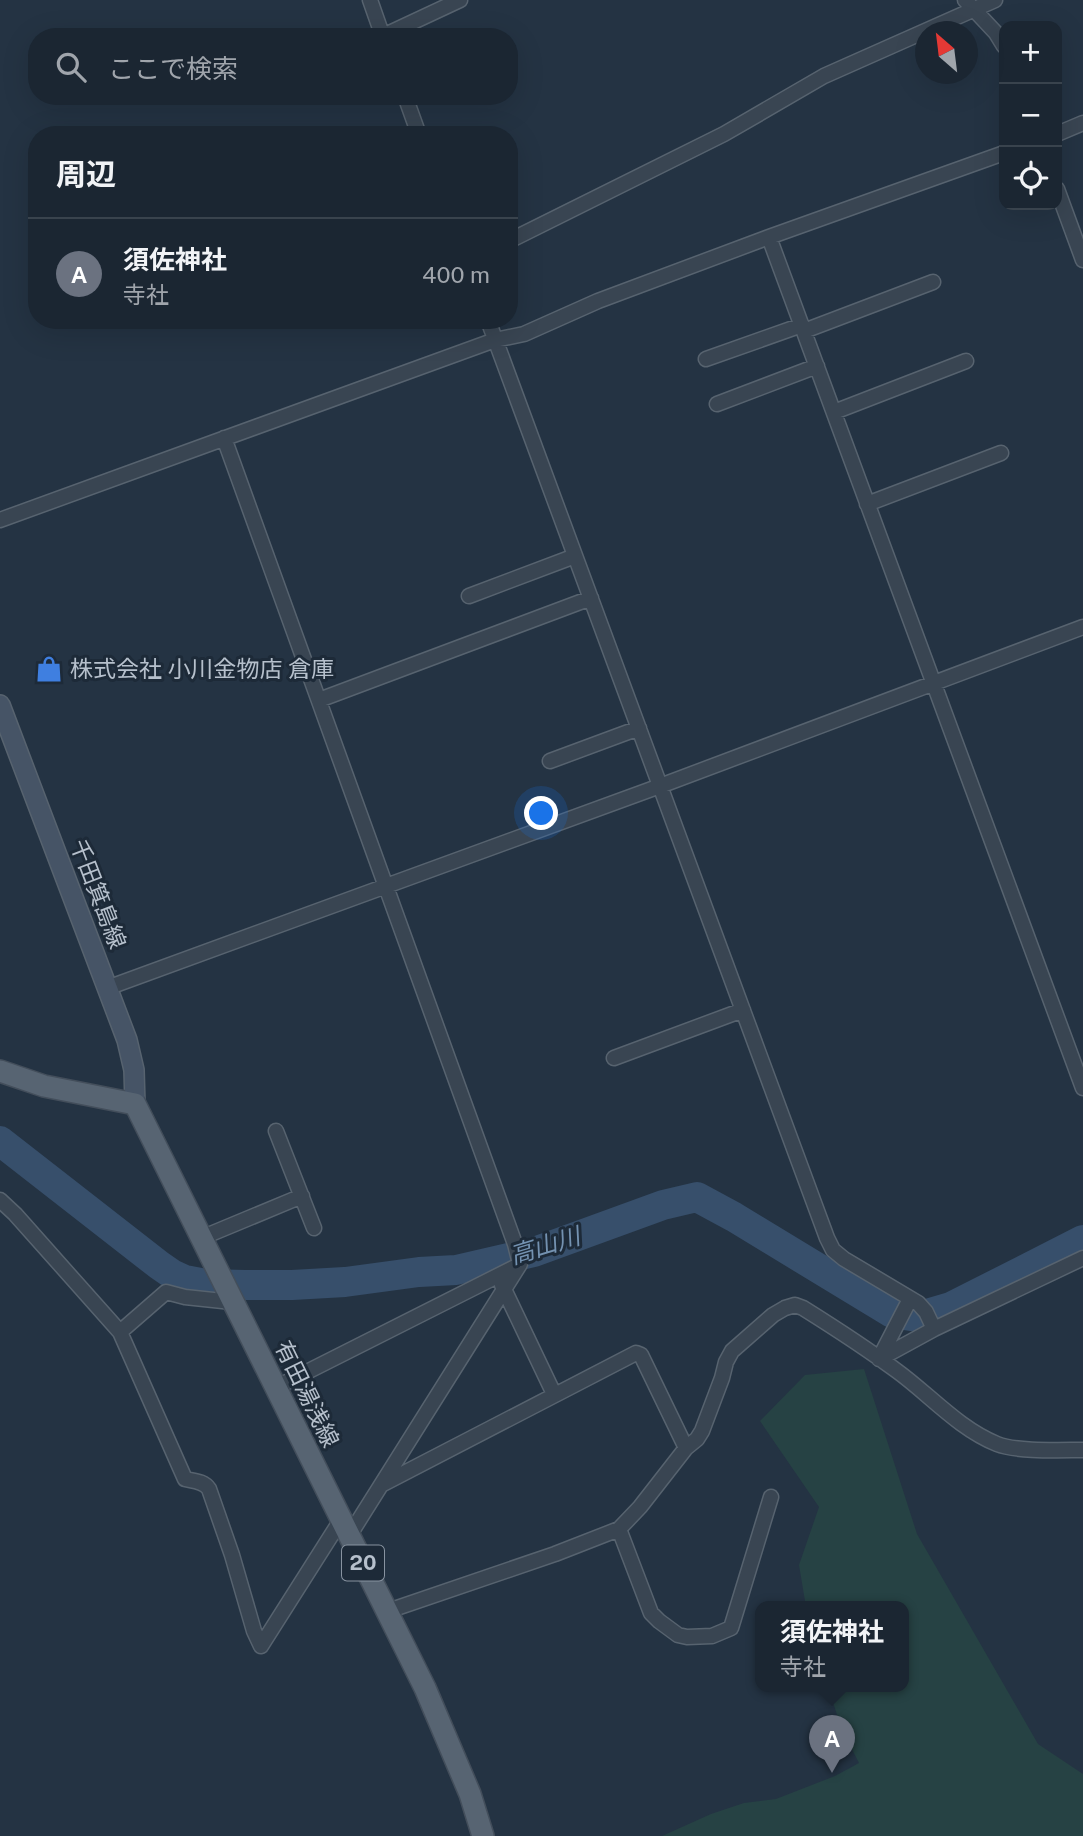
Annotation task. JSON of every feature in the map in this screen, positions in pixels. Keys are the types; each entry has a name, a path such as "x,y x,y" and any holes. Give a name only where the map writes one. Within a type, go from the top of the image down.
{"main road":[{"name":"千田箕島線","path":"0,705 131,1057 135,1104"},
{"path":"0,1071 44,1086 135,1104"},
{"name":"有田湯浅線","path":"135,1104 388,1611 438,1718 470,1794 483,1836"}],"street":[{"path":"370,0 380,28"},
{"path":"400,28 460,0"},
{"path":"518,237 724,134 824,76 969,5 995,0"},
{"path":"969,5 999,38"},
{"path":"408,105 416,126"},
{"path":"1062,132 1083,123"},
{"path":"0,520 495,340 524,334 598,301 999,155"},
{"path":"1062,203 1083,260"},
{"path":"769,237 1083,1088"},
{"path":"706,359 933,282"},
{"path":"491,329 827,1238 833,1250 844,1259 918,1303 934,1329"},
{"path":"834,412 967,361"},
{"path":"717,404 817,366"},
{"path":"0,1199 120,1332 185,1479 202,1482 209,1489 261,1646 345,1528 381,1485 501,1283 520,1264 387,886 224,438"},
{"path":"867,504 1001,453"},
{"path":"468,596 575,556"},
{"path":"319,700 591,598"},
{"path":"107,988 660,786 1083,627"},
{"path":"550,761 639,728"},
{"path":"614,1058 743,1010"},
{"path":"276,1131 314,1228"},
{"path":"201,1238 302,1196"},
{"path":"879,1359 934,1329 1083,1258"},
{"path":"275,1388 501,1283"},
{"path":"501,1283 554,1394"},
{"path":"120,1332 166,1292 185,1297 231,1299"},
{"path":"879,1359 909,1299"},
{"path":"388,1611 555,1554 618,1529 702,1431 732,1351 761,1324 794,1305 847,1335 963,1424 1000,1445 1039,1450 1083,1450"},
{"path":"381,1485 636,1353 641,1355 686,1448"},
{"path":"618,1529 651,1613 678,1635 712,1636 731,1628 771,1497"}],"green space":[{"path":"864,1369 917,1534 1038,1744 1083,1774 1083,1836 662,1836 711,1814 744,1803 776,1799 835,1776 859,1763 842,1730 830,1692 909,1692 909,1601 805,1601 799,1565 819,1507 760,1421 805,1375"}],"waterway":[{"name":"高山川","path":"0,1141 159,1265 185,1280 206,1284 292,1285 456,1270 534,1252 663,1205 697,1197 892,1313 917,1317 951,1307 1083,1240"}],"place":[{"name":"株式会社 小川金物店 倉庫","path":"49,669"},
{"name":"須佐神社","path":"832,1773"}]}
